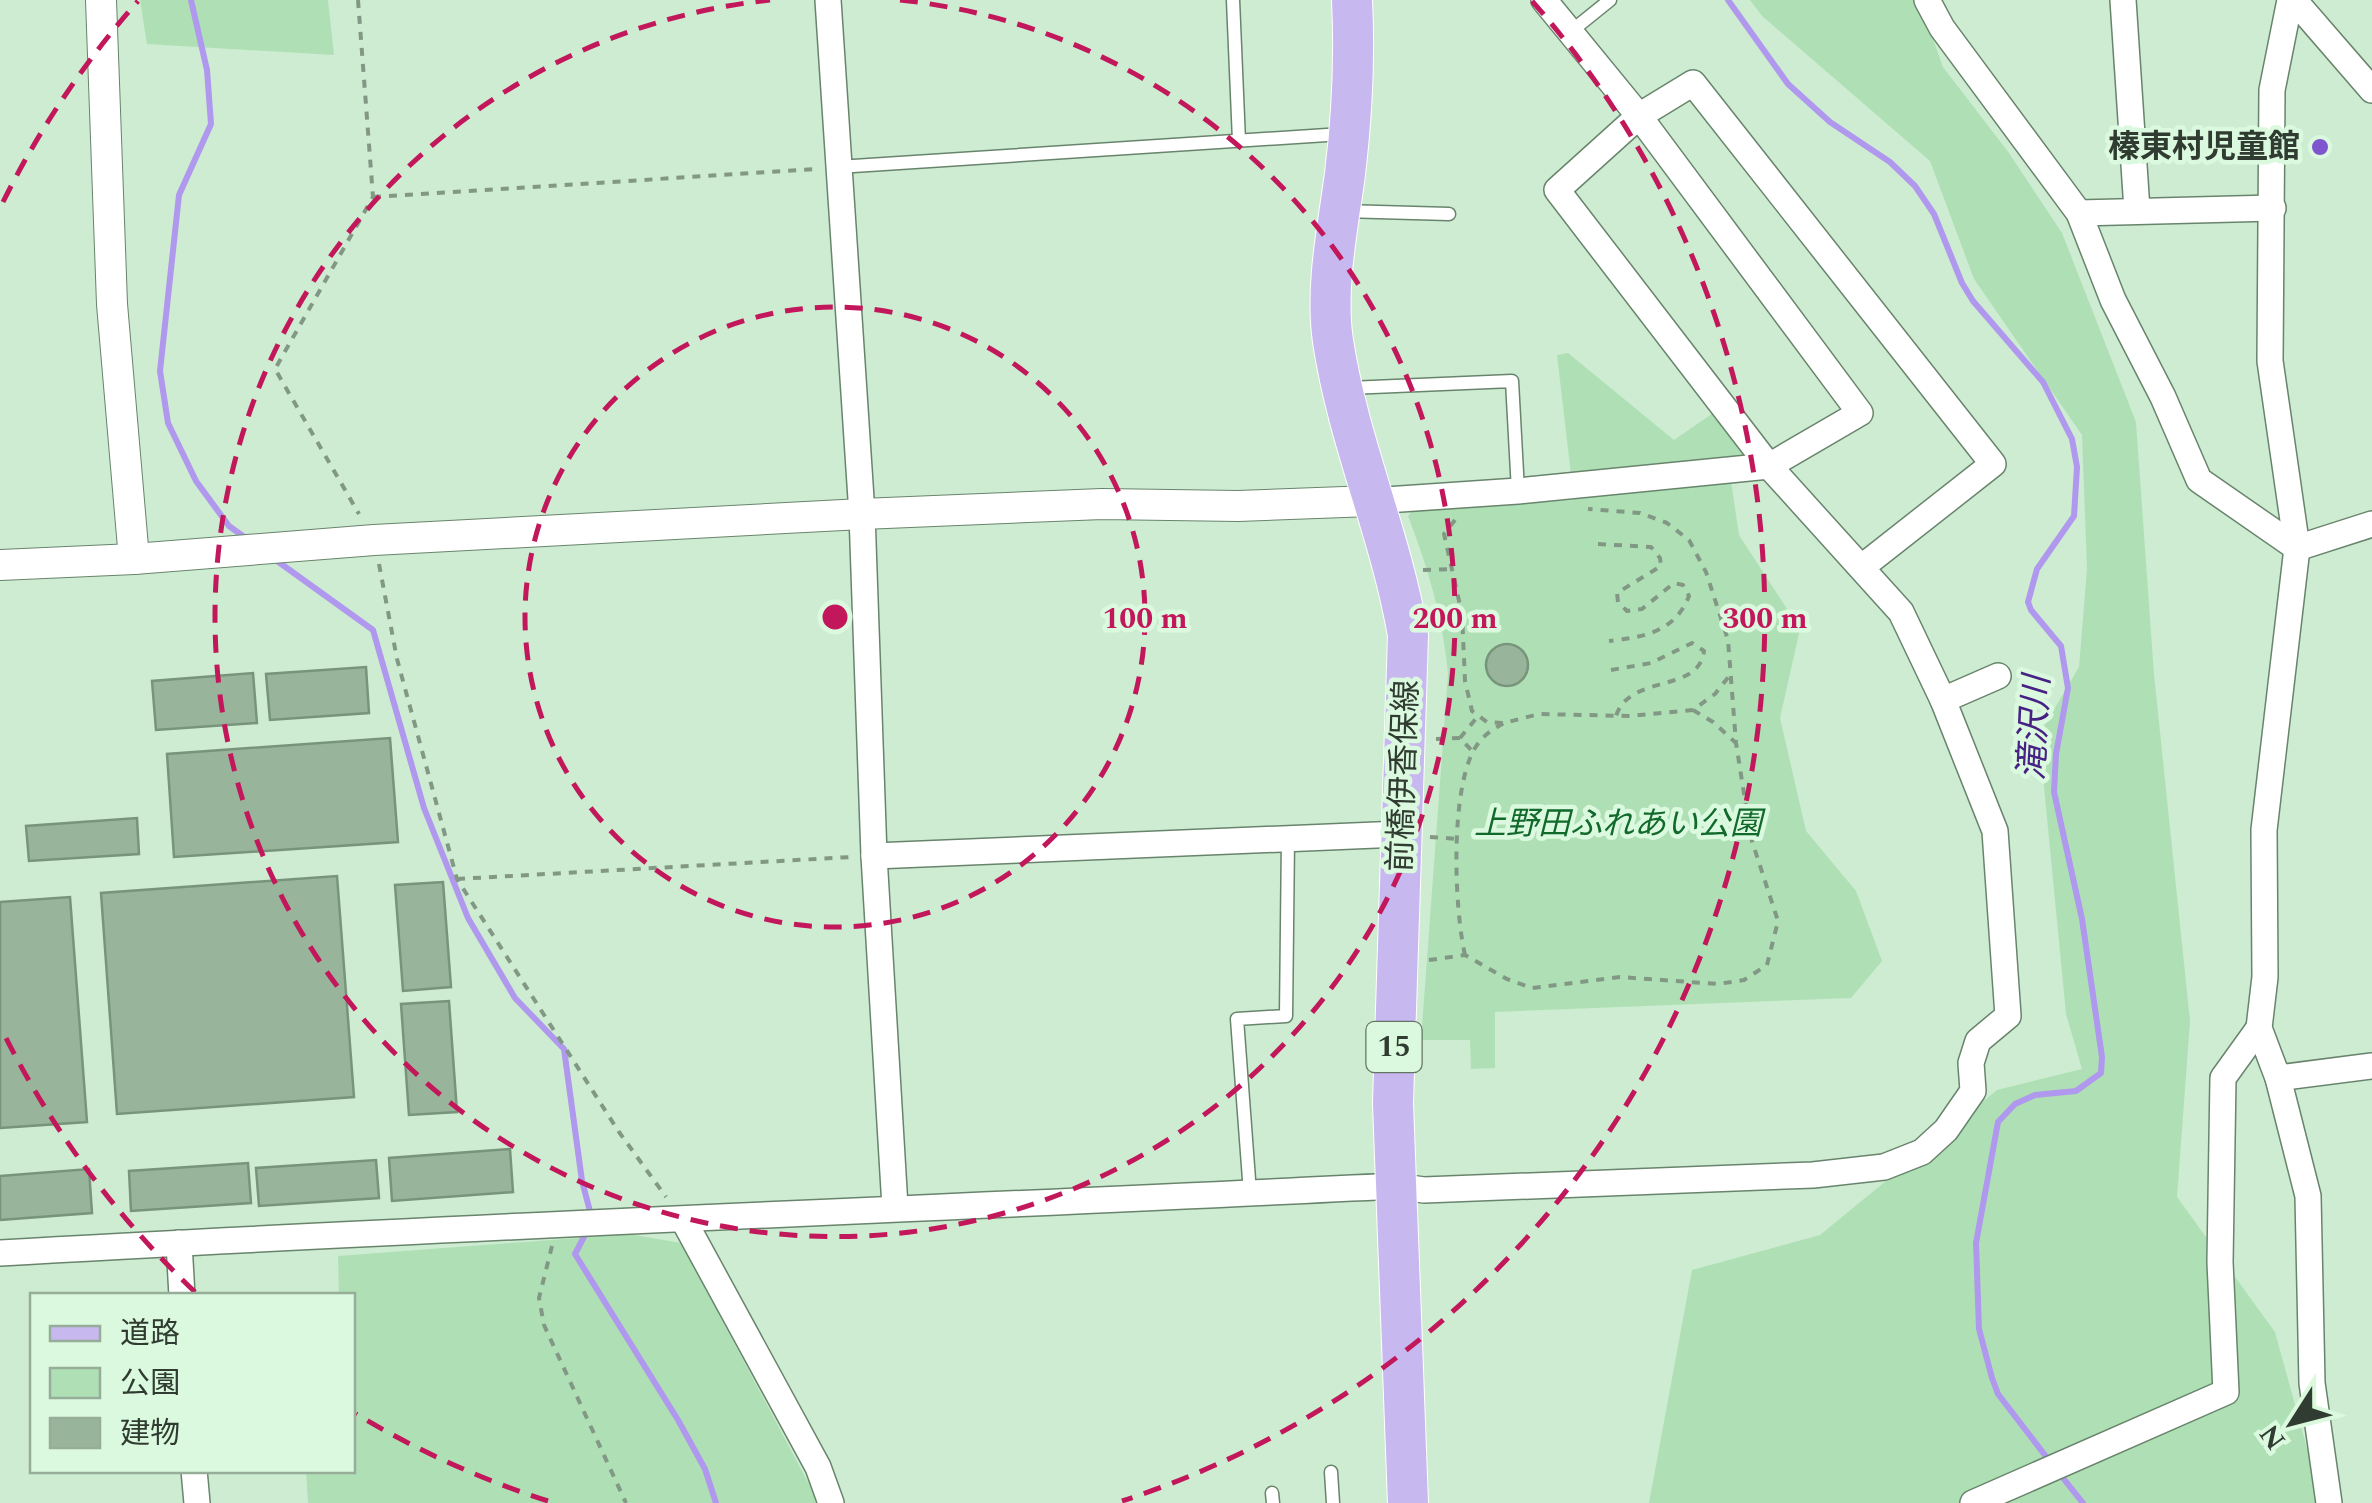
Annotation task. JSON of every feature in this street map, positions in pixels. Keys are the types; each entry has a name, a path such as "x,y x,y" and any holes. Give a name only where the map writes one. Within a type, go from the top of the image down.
{"main road":[{"name":"前橋伊香保線","path":"1352,0 1355,56 1332,289 1333,339 1408,635 1415,836 1393,1103 1408,1503"}],"street":[{"path":"100,0 112,304 134,559"},
{"path":"828,0 862,514 874,856 895,1207"},
{"path":"0,565 862,514 1102,504 1238,506 1518,490 1769,466 1860,413 1640,116 1544,0"},
{"path":"1926,0 1942,28 2079,213 2113,300 2164,397 2199,480 2297,548"},
{"path":"2124,0 2136,210"},
{"path":"2292,0 2372,90"},
{"path":"2292,0 2272,90 2270,362 2297,548 2264,830 2265,978 2259,1028 2278,1078 2308,1196 2312,1383 2328,1503"},
{"path":"0,1254 895,1207 1395,1186 1424,1190 1813,1175 1884,1166 1922,1152 1946,1130 1973,1091 1971,1064 1978,1041 2008,1016 1995,832 1943,700 1902,612 1769,466 1556,190 1640,116 1694,83 1993,464 1862,567"},
{"path":"2079,213 2273,208"},
{"path":"2297,548 2372,524"},
{"path":"1943,700 1998,676"},
{"path":"874,856 1415,836"},
{"path":"1973,1503 2226,1392 2220,1262 2223,1078 2259,1028"},
{"path":"2278,1078 2372,1066"},
{"path":"684,1221 818,1467 831,1503"},
{"path":"179,1243 182,1293"},
{"path":"194,1473 197,1503"}],"lane":[{"path":"1233,0 1238,141"},
{"path":"1569,32 1610,0"},
{"path":"837,167 1350,134"},
{"path":"1340,211 1449,214"},
{"path":"1344,388 1512,381 1518,490"},
{"path":"1250,1194 1238,1019 1286,1016 1288,838"},
{"path":"1331,1472 1333,1503"}],"path":[{"path":"358,0 374,197 275,369 374,540 396,659 457,879 619,1132 684,1221"},
{"path":"374,197 837,167"},
{"path":"1420,962 1465,955 1532,988 1634,977 1718,984 1744,980 1766,965 1778,920 1751,838 1736,743 1728,640 1706,572 1689,540 1667,523 1640,513 1583,509"},
{"path":"1462,516 1444,534 1462,614 1465,681 1472,711 1487,722 1539,714 1616,716 1692,710 1715,694 1730,674"},
{"path":"1598,544 1651,547 1660,558 1661,566 1617,593 1618,602 1627,612 1642,609 1674,583 1684,585 1689,596 1677,618 1656,632 1609,641"},
{"path":"1424,570 1453,569"},
{"path":"1611,670 1651,663 1692,643 1704,651 1698,666 1674,680 1630,693 1616,716"},
{"path":"1692,710 1736,743"},
{"path":"1436,739 1460,738 1478,716"},
{"path":"1465,955 1457,910 1465,781 1472,752 1484,736 1504,722"},
{"path":"1460,738 1472,752"},
{"path":"1415,836 1459,838"},
{"path":"457,879 874,856"},
{"path":"556,1226 539,1298 544,1324 626,1503"}],"green space":[{"path":"140,0 328,0 334,55 147,44"},
{"path":"1750,0 1919,0 1943,67 2009,153 2062,233 2136,422 2154,674 2190,1021 2177,1197 2275,1332 2322,1503 1649,1503 1692,1270 1820,1235 1997,1090 2082,1069 2066,1014 2039,735 2079,667 2087,569 2082,435 1974,279 1930,161 1762,16"},
{"name":"上野田ふれあい公園","path":"1568,353 1674,440 1716,411 1752,459 1731,481 1739,535 1800,629 1780,718 1806,831 1856,891 1882,961 1851,998 1495,1012 1495,1068 1471,1069 1470,1040 1421,1040 1448,674 1434,594 1408,516 1414,509 1574,500 1557,355"},
{"path":"629,1234 681,1243 819,1503 308,1503 306,1473 355,1473 355,1293 339,1293 338,1256"}],"building":[{"path":"1507,644 1522,650 1528,665 1522,680 1507,686 1492,680 1486,665 1492,650"},
{"path":"366,667 369,713 270,720 266,674"},
{"path":"253,673 257,723 156,730 152,681"},
{"path":"390,738 398,842 174,857 167,754"},
{"path":"137,818 139,854 29,861 26,826"},
{"path":"337,876 354,1097 117,1114 101,893"},
{"path":"443,882 451,987 403,991 395,885"},
{"path":"70,897 87,1122 0,1128 0,902"},
{"path":"449,1001 457,1112 409,1115 401,1004"},
{"path":"510,1149 513,1192 392,1201 389,1158"},
{"path":"376,1160 379,1198 259,1206 256,1168"},
{"path":"248,1163 251,1203 131,1211 129,1171"},
{"path":"89,1169 92,1213 0,1220 0,1176"}],"waterway":[{"path":"191,0 207,70 211,124 179,195 160,371 168,423 196,481 229,526 247,539"},
{"name":"滝沢川","path":"1728,0 1788,84 1830,122 1890,162 1915,186 1934,214 1973,301 2043,382 2072,439 2077,467 2074,516 2037,569 2028,602 2061,646 2068,688 2056,754 2054,792 2082,919 2101,1073 2076,1091 2035,1095 2015,1104 1998,1122 1976,1243 1979,1329 1992,1378 1998,1394 2051,1463"},
{"path":"273,558 373,630 424,808 468,918 515,998 564,1049 582,1181 591,1215"},
{"path":"587,1231 575,1254 678,1420 705,1469 716,1503"},
{"name":"滝沢川","path":"2059,1473 2083,1503"}],"place":[{"name":"榛東村児童館","path":"2320,147"}]}
